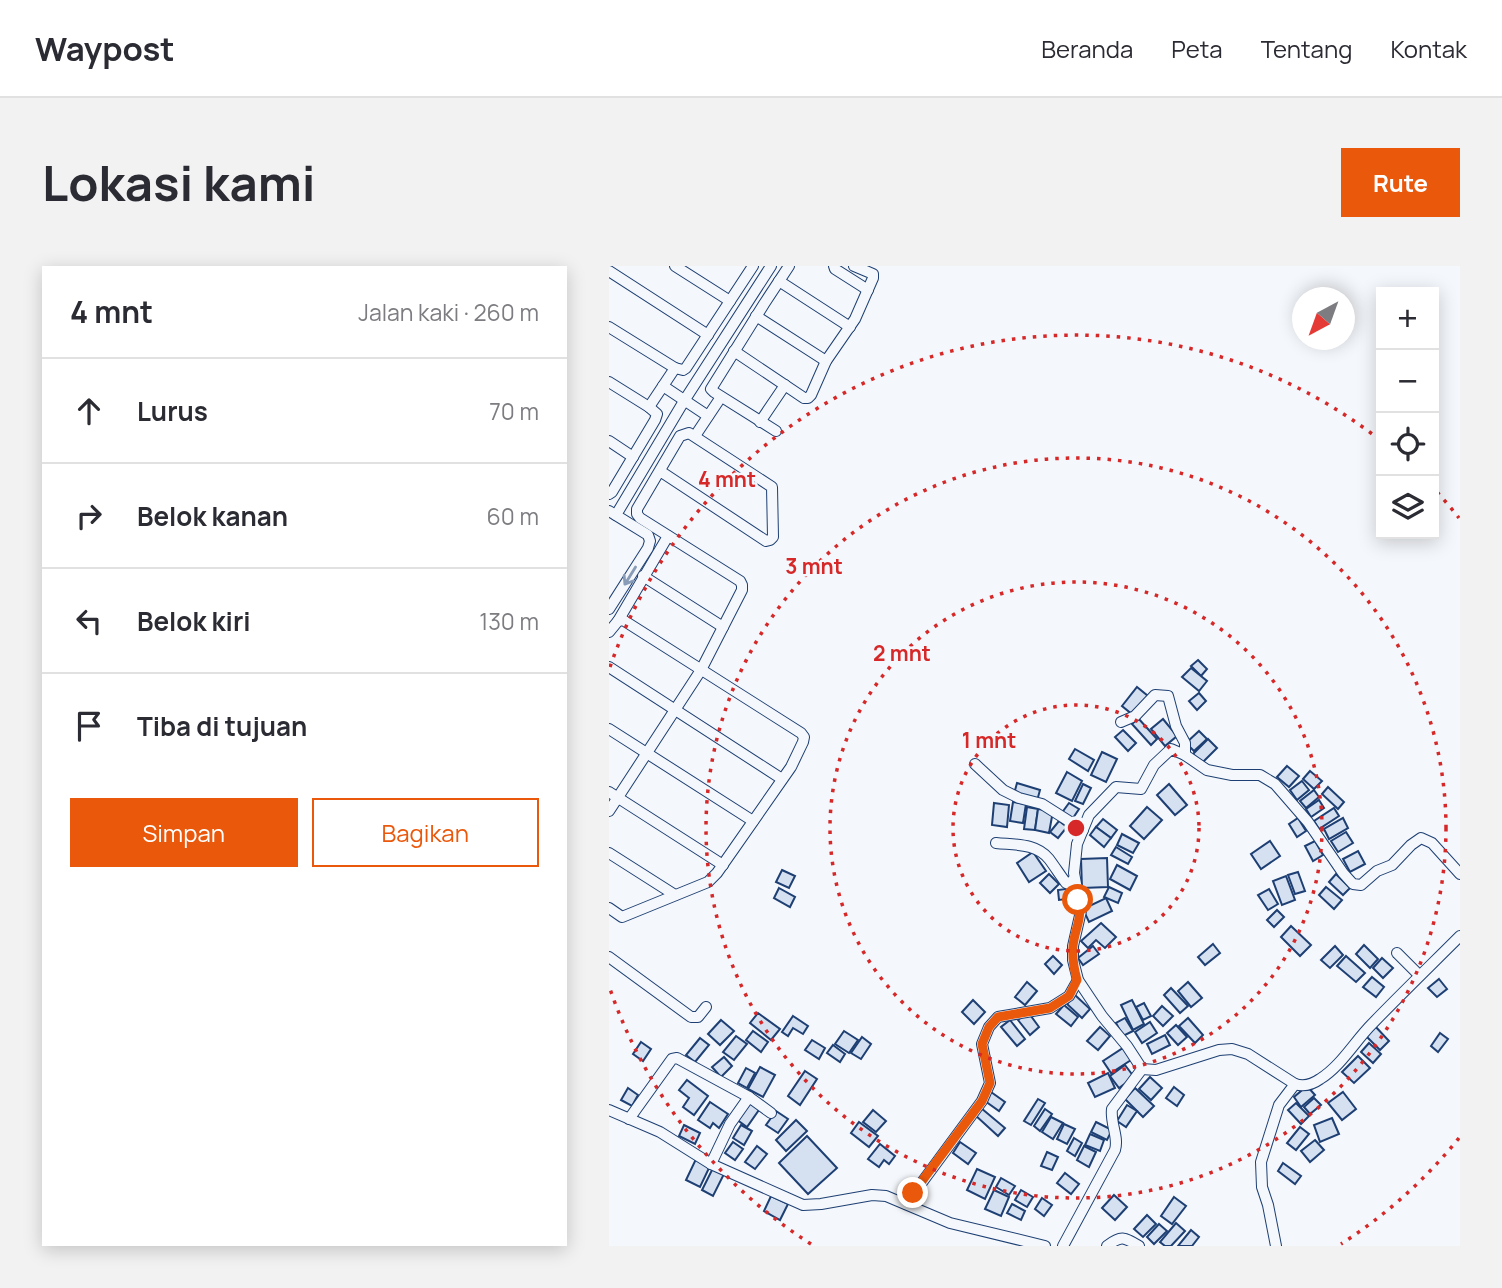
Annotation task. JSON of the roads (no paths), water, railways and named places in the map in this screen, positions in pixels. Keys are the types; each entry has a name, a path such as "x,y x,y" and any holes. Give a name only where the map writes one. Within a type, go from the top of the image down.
{"street":[{"path":"675,266 730,301"},
{"path":"609,327 675,368 683,370 752,266"},
{"path":"609,609 650,541 647,535 613,513 771,266"},
{"path":"776,431 711,388 789,266"},
{"path":"834,266 868,290"},
{"path":"733,351 804,398 808,398 826,361 855,320 868,290 873,274 854,266"},
{"path":"613,270 708,335"},
{"path":"779,281 850,327"},
{"path":"756,316 826,361"},
{"path":"649,407 675,368"},
{"path":"609,382 657,414 609,494"},
{"path":"760,422 785,385"},
{"path":"663,386 708,416"},
{"path":"695,436 721,397"},
{"path":"609,811 613,795 647,753 701,670 742,590 740,581 637,514 637,509 680,436 689,433 695,436 772,487 773,537 766,541 660,471"},
{"path":"609,441 633,457"},
{"path":"609,632 668,536"},
{"path":"643,576 723,627"},
{"path":"609,908 622,917 708,882 723,865 791,767 804,737 623,620 618,621"},
{"path":"609,667 782,779"},
{"path":"1121,722 1135,716 1155,695 1168,696 1176,726 1185,743 1185,755"},
{"path":"609,729 753,821"},
{"path":"1142,1069 1077,980 1073,946 1081,911 1074,879 1075,860 1077,844 1089,815 1116,787 1141,789 1154,765 1171,749 1216,773 1260,775 1275,783 1308,822 1353,884 1361,885 1377,871 1392,865 1420,838 1432,843 1460,874"},
{"path":"975,764 1003,790 1019,798 1042,804 1083,830"},
{"path":"613,795 723,865"},
{"path":"996,843 1038,849 1049,859 1066,883 1069,884 1074,879"},
{"path":"609,853 675,895"},
{"path":"1142,1069 1156,1070 1219,1050 1232,1049 1248,1054 1295,1084 1308,1084 1321,1079 1419,975 1460,936"},
{"path":"1397,953 1419,975"},
{"path":"609,957 691,1017 698,1017 706,1007"},
{"path":"906,1205 982,1101 990,1083 982,1044 989,1027 998,1017 1050,1008 1069,996 1077,980"},
{"path":"629,1119 672,1059 677,1058 749,1097 771,1113"},
{"path":"1063,1246 1115,1150 1117,1143 1112,1110 1142,1069"},
{"path":"1276,1246 1262,1187 1261,1162 1279,1105 1295,1084"},
{"path":"711,1164 730,1124 749,1097"},
{"path":"609,1110 660,1132 711,1164 803,1205 872,1195 886,1196 950,1223 1045,1246"},
{"path":"1107,1246 1122,1238 1139,1246"}]}
